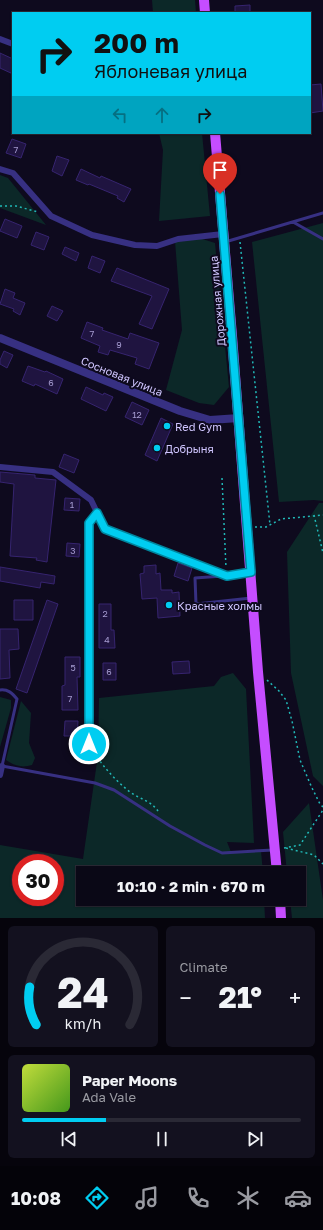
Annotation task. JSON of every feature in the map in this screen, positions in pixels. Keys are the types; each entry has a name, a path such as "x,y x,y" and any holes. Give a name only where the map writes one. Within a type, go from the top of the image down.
{"main road":[{"path":"204,0 205,12"},
{"name":"Дорожная улица","path":"215,134 243,484 248,528 258,672 280,849 278,866"},
{"path":"280,906 281,918"}],"street":[{"path":"0,40 12,44"},
{"path":"0,169 13,173 51,216 92,235 135,245 158,246 178,239 223,238"},
{"name":"Сосновая улица","path":"0,338 180,411 210,420 238,418"},
{"path":"0,467 53,472 91,500 105,529 227,576 251,572"},
{"path":"89,744 89,523 97,513"},
{"path":"0,775 2,766"}],"lane":[{"path":"223,238 240,238 323,213"},
{"path":"293,222 323,239"},
{"path":"227,576 195,578 196,604 253,598"},
{"path":"0,690 12,692 17,699 2,766 95,783 114,790 166,823 205,845 222,852 280,849"}],"path":[{"path":"0,206 16,206 51,216"},
{"path":"240,238 270,525"},
{"path":"222,478 227,576"},
{"path":"248,528 266,527 281,519 323,515"},
{"path":"314,516 323,553"},
{"path":"258,672 279,691 286,700 300,760 312,788 323,807"},
{"path":"89,744 98,760 113,777 131,792 148,801 157,810 166,823"},
{"path":"280,849 300,845 323,810"},
{"path":"280,849 314,855 323,864"}],"green space":[{"path":"152,0 195,0 196,12 153,12"},
{"path":"159,134 202,134 210,216 159,221 163,150"},
{"path":"0,175 8,178 46,225 0,208"},
{"path":"323,223 323,501 314,500 279,502 252,242"},
{"path":"193,236 215,243 229,387 214,405 199,403 166,390 182,330 175,241"},
{"path":"319,503 323,503 323,786 313,776 291,673 287,552"},
{"path":"233,673 246,689 254,843 227,842 231,852 261,851 262,866 76,866 76,906 264,906 265,918 0,918 0,845 53,854 12,854 12,906 64,906 64,856 83,859 98,755 99,698 214,686 221,677"},
{"path":"0,697 11,700 11,708 0,747"},
{"path":"21,701 31,713 29,743 35,758 32,765 25,766 12,764 6,760"},
{"path":"309,803 323,900 323,918 292,918 291,906 306,906 306,866 286,866 283,832"}],"building":[{"path":"250,5 250,12 235,12 235,6"},
{"path":"0,53 12,59 12,74 0,68"},
{"path":"321,84 323,111 311,113 311,85"},
{"path":"12,139 26,144 21,158 6,153"},
{"path":"57,156 69,160 62,176 52,171"},
{"path":"81,169 100,178 101,176 131,189 124,202 117,198 118,196 76,180"},
{"path":"5,219 22,226 17,238 0,231"},
{"path":"36,232 49,237 44,250 31,245"},
{"path":"65,247 79,253 76,261 62,254"},
{"path":"92,256 105,261 100,273 88,268"},
{"path":"117,268 169,289 152,329 139,324 152,296 111,281"},
{"path":"5,289 15,293 13,298 25,303 20,315 13,311 14,309 0,304"},
{"path":"52,306 63,311 57,321 47,316"},
{"path":"87,322 103,328 102,330 128,339 130,333 159,343 149,369 135,364 137,358 110,350 108,355 98,352 100,346 81,338"},
{"path":"4,351 13,355 7,368 0,364"},
{"path":"28,366 45,372 46,371 63,379 57,394 35,384 34,386 22,381"},
{"path":"86,387 103,395 104,393 113,397 106,411 81,399"},
{"path":"132,402 149,410 142,425 125,417"},
{"path":"161,418 173,424 157,461 145,455"},
{"path":"64,454 79,460 74,473 59,467"},
{"path":"0,472 35,475 35,478 56,480 47,562 36,560 37,558 10,556 14,484 0,482"},
{"path":"65,498 80,499 79,511 64,510"},
{"path":"67,543 80,544 79,557 66,556"},
{"path":"178,563 192,568 188,581 174,576"},
{"path":"156,565 156,574 160,573 161,590 172,590 172,593 179,592 180,616 158,618 157,598 142,599 140,574 144,573 144,566"},
{"path":"0,567 55,576 54,584 41,582 40,588 0,581"},
{"path":"14,600 33,600 33,620 14,620"},
{"path":"47,600 58,604 27,693 16,689"},
{"path":"99,604 111,604 111,630 114,630 115,648 99,648"},
{"path":"0,629 18,629 19,649 9,650 10,678 0,679"},
{"path":"65,657 80,657 80,677 77,677 78,710 62,710 62,686 65,685"},
{"path":"189,661 190,673 173,674 172,662"},
{"path":"103,663 116,663 116,680 103,680"},
{"path":"65,721 78,721 77,736 64,736"}],"place":[{"name":"Red Gym","path":"167,426"},
{"name":"Добрыня","path":"157,448"},
{"name":"Красные холмы","path":"169,605"}],"route":[{"path":"89,744 89,523 97,513 105,529 227,576 251,572 220,194"}]}
